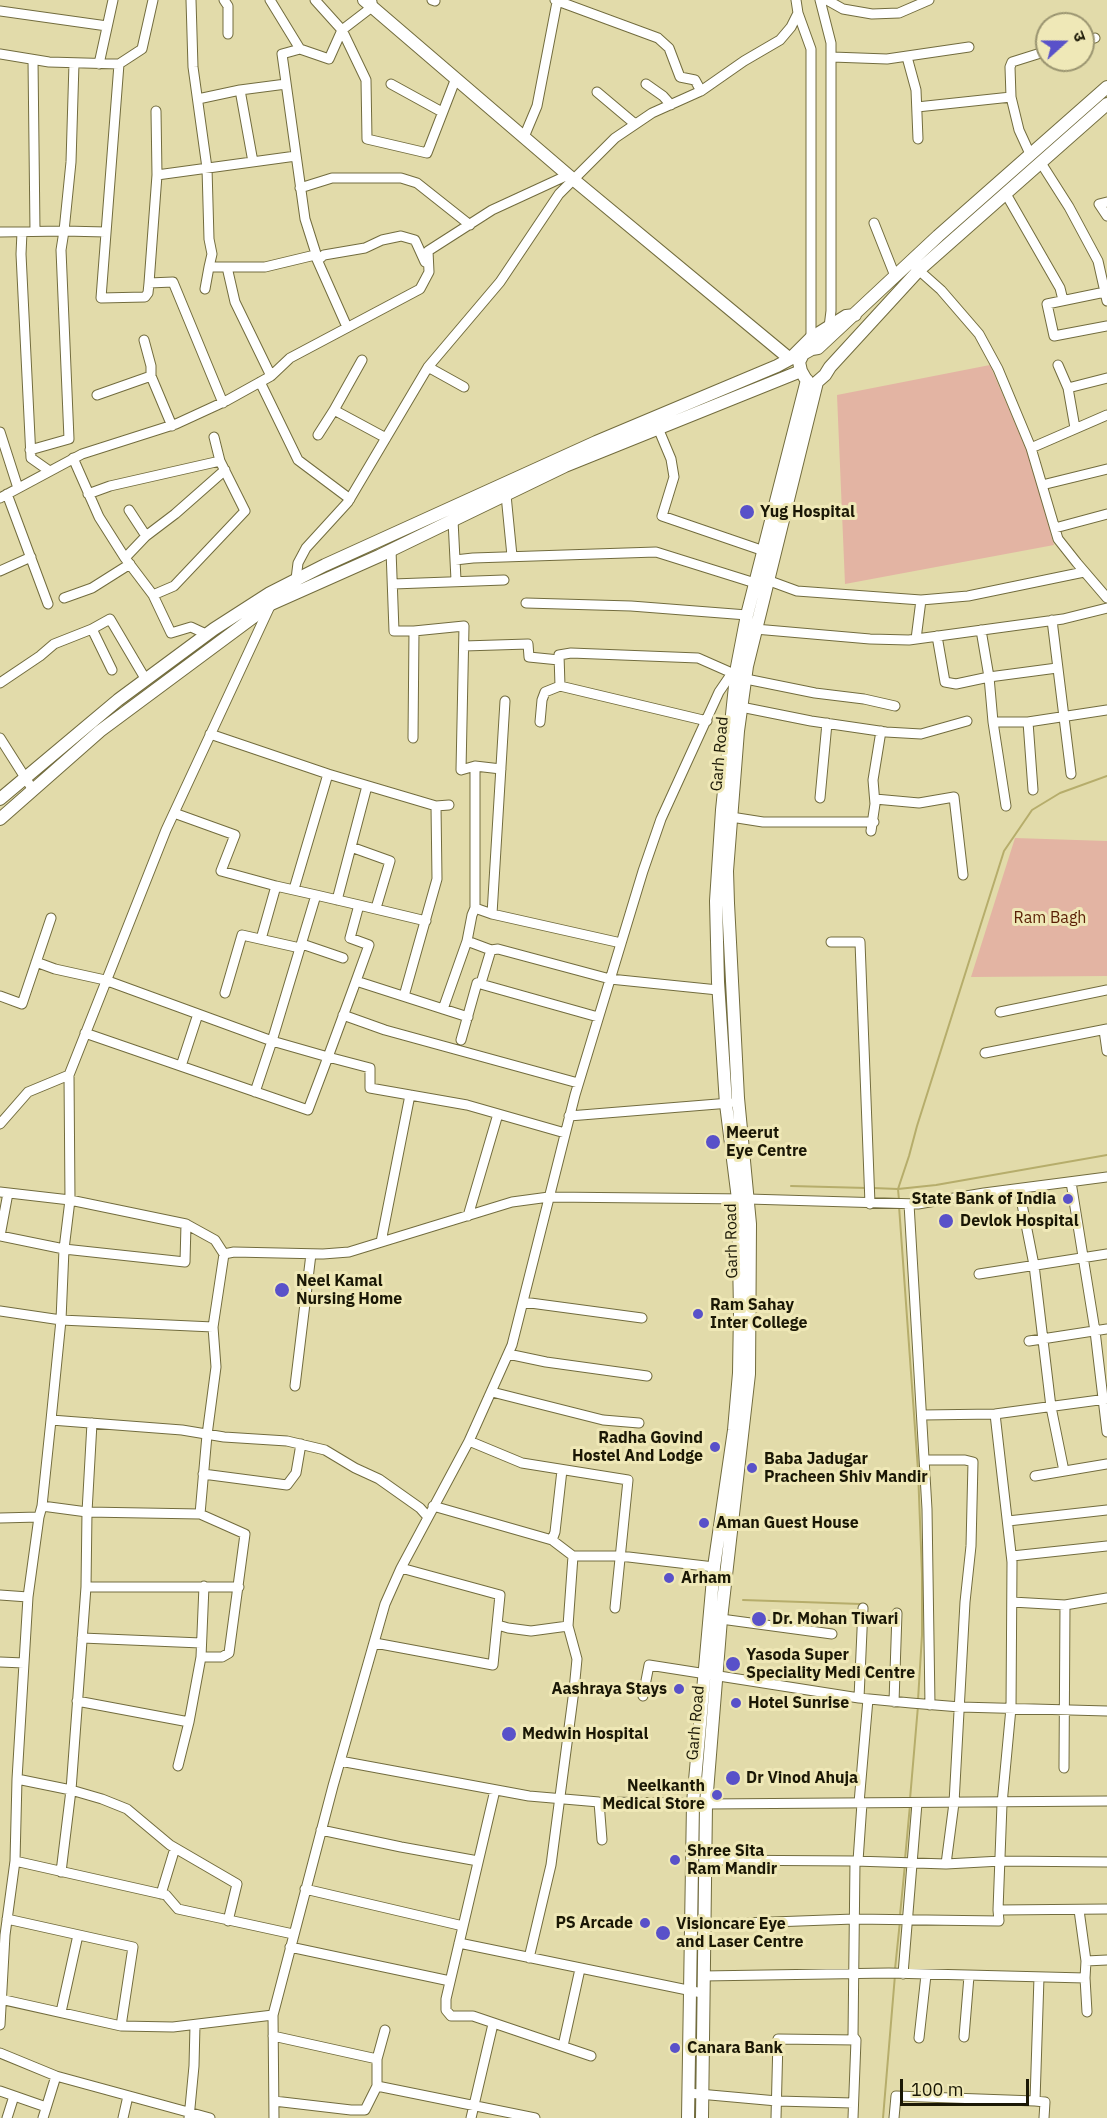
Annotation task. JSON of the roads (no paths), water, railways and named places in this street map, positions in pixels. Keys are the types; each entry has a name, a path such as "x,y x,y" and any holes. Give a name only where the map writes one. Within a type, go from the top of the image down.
{"main road":[{"path":"369,2 571,177 790,359"},
{"path":"599,446 812,377 830,368 915,266 1029,155 1107,87"},
{"path":"812,377 799,362 803,354 818,348 895,276 915,266 1006,194 1107,104"},
{"path":"1029,155 1039,165"},
{"path":"0,799 150,676 206,634 298,584 790,359 811,338 846,316 855,315"},
{"name":"Garh Road","path":"743,1199 726,1104 718,990 729,789 739,673 747,615 761,581 812,377"},
{"path":"298,584 391,550 453,520 504,490"},
{"name":"Garh Road","path":"723,874 731,817 729,789 741,707 739,673 754,629 764,550 780,509"},
{"path":"0,819 100,731 163,685 271,598"},
{"path":"150,676 163,685"},
{"name":"Garh Road","path":"710,1674 721,1619 727,1569 744,1374 744,1224 739,1103 723,917"},
{"name":"Garh Road","path":"688,2118 696,1992 700,1804 710,1674 714,1567 744,1374"},
{"path":"714,1567 727,1569"},
{"name":"Garh Road","path":"698,1925 705,1860 699,1830"},
{"name":"Garh Road","path":"697,1955 703,1976 696,1992 702,2118"}],"street":[{"path":"99,64 113,0"},
{"path":"0,54 33,60 119,64 142,49 153,0"},
{"path":"191,0 193,66 207,168 209,239 212,254 205,289"},
{"path":"225,0 228,6 228,34"},
{"path":"270,0 300,49"},
{"path":"315,0 342,30 366,80 367,138 427,153 456,78"},
{"path":"796,0 798,13 811,48 811,338"},
{"path":"820,0 831,43 832,57 831,312 829,327"},
{"path":"827,0 843,9 872,14 899,13 928,0"},
{"path":"524,137 537,106 556,1 658,38 669,48 680,77 695,80 701,91"},
{"path":"347,327 318,260 305,219 282,54 300,49 329,59 342,30 369,2"},
{"path":"0,11 107,26"},
{"path":"298,584 298,563 306,548 350,499 428,367 500,282 571,177 615,138 635,124 652,113 701,91 780,40 791,27 798,13"},
{"path":"832,57 887,59 969,48"},
{"path":"1029,155 1018,130 1011,97 1010,67 1012,62 1035,55"},
{"path":"907,57 916,90 918,139"},
{"path":"33,60 35,231"},
{"path":"30,450 69,439 61,250 71,162 74,63"},
{"path":"119,64 101,298 145,297 148,293 157,175 156,111"},
{"path":"198,99 240,90 286,84"},
{"path":"391,84 442,112"},
{"path":"646,84 663,96 670,105"},
{"path":"240,90 253,162"},
{"path":"597,92 635,124"},
{"path":"917,107 1011,97"},
{"path":"157,175 296,156"},
{"path":"1039,165 1069,207 1098,261 1106,295 1047,303 1054,336 1107,326"},
{"path":"48,604 31,557 4,496 73,458 172,426 223,403 271,376 290,358 420,289 429,273 428,251 492,210 571,177"},
{"path":"300,188 332,178 401,178 417,183 470,225"},
{"path":"1006,194 1060,288 1063,300"},
{"path":"1107,202 1099,204 1107,216"},
{"path":"874,224 895,276"},
{"path":"0,232 106,232"},
{"path":"22,232 21,254 30,450 31,458 48,470"},
{"path":"318,260 324,255 365,248 382,240 401,236 415,240 423,253 423,259 429,266"},
{"path":"208,267 264,267 315,255 318,260"},
{"path":"915,266 941,290 979,334 998,369 1031,448 1058,539 1106,596"},
{"path":"227,267 235,302 271,376"},
{"path":"149,283 173,282 223,403"},
{"path":"144,340 151,366 151,376 172,426"},
{"path":"318,435 362,360"},
{"path":"1058,364 1068,388 1075,428"},
{"path":"428,367 464,387"},
{"path":"97,394 151,376"},
{"path":"1068,388 1107,378"},
{"path":"260,382 298,460 350,499"},
{"path":"334,410 386,438"},
{"path":"1031,448 1107,415"},
{"path":"658,428 671,459 674,477 662,516 764,550"},
{"path":"0,432 18,488"},
{"path":"153,595 174,586 245,511 223,465 214,437"},
{"path":"73,458 99,517 127,561 153,595 171,633 191,627 206,634"},
{"path":"88,494 111,486 223,465"},
{"path":"64,597 92,588 127,561 147,536 176,514 223,465"},
{"path":"1042,486 1107,469"},
{"path":"504,490 512,556"},
{"path":"129,510 147,536"},
{"path":"1055,528 1107,514"},
{"path":"453,520 456,580"},
{"path":"391,550 394,631 464,626 461,770 475,766 501,769"},
{"path":"455,560 656,552 796,591 921,600 968,596 1084,572"},
{"path":"0,571 31,557"},
{"path":"393,584 504,580"},
{"path":"0,2025 3,1935 15,1861 17,1779 28,1597 42,1506 61,1320 64,1249 70,1200 69,1075 105,980 174,813 271,598"},
{"path":"916,639 921,600"},
{"path":"526,603 631,606 747,615"},
{"path":"754,629 870,639 916,639 1052,620 1107,608"},
{"path":"0,682 54,644 110,619 150,676"},
{"path":"1052,620 1071,774"},
{"path":"92,629 112,670"},
{"path":"981,630 1006,806"},
{"path":"413,738 414,631"},
{"path":"937,636 945,682 956,684 1057,668"},
{"path":"464,646 528,644 529,657 559,660"},
{"path":"560,686 559,655 571,653 698,658 739,673 815,693 864,699 895,706"},
{"path":"274,2118 273,2015 321,1830 385,1604 401,1568 469,1441 508,1354 578,1083 661,819 719,692 739,673"},
{"path":"540,722 542,699 545,693 560,686 706,721"},
{"path":"492,914 505,701"},
{"path":"741,707 827,723 921,734 967,721"},
{"path":"993,722 1029,722 1107,710"},
{"path":"1029,722 1033,790"},
{"path":"820,798 827,723"},
{"path":"731,817 763,822 872,826 875,799 873,780 881,731"},
{"path":"210,734 367,786 436,806 449,805"},
{"path":"0,738 33,790"},
{"path":"443,1008 476,908 475,766"},
{"path":"294,889 328,774"},
{"path":"337,900 367,786"},
{"path":"875,799 919,804 954,797 963,875"},
{"path":"404,996 437,879 436,806"},
{"path":"174,813 235,835 221,871 426,921"},
{"path":"351,847 390,861 376,908"},
{"path":"261,939 276,886"},
{"path":"255,1092 316,895"},
{"path":"85,1033 308,1110 369,945 350,938 359,905"},
{"path":"476,908 492,914 621,943"},
{"path":"0,996 22,1004 51,918"},
{"path":"225,993 242,935 300,948"},
{"path":"467,941 491,950 498,949 610,979 718,990"},
{"path":"831,942 860,942 870,1204"},
{"path":"300,948 302,944 343,957"},
{"path":"477,983 481,983 491,950"},
{"path":"36,962 55,969 105,980 272,1041 370,1068 370,1088 467,1105 565,1133"},
{"path":"356,981 468,1017"},
{"path":"461,1040 477,983"},
{"path":"477,983 597,1017"},
{"path":"1000,1012 1107,990"},
{"path":"181,1066 198,1014"},
{"path":"343,1015 385,1030 578,1083"},
{"path":"985,1053 1106,1029 1107,1051"},
{"path":"0,1124 28,1092 69,1075"},
{"path":"381,1242 410,1095"},
{"path":"569,1116 739,1103"},
{"path":"468,1216 498,1114"},
{"path":"224,1254 234,1252 311,1254 349,1252 512,1202 549,1197 909,1204 1107,1177"},
{"path":"1071,1182 1105,1400 1107,1432"},
{"path":"1019,1189 1034,1265 1051,1407 1064,1471"},
{"path":"186,1224 185,1262 64,1249 0,1236 4,1193 70,1200 186,1224 215,1240 224,1254 213,1327 216,1367 200,1514"},
{"path":"909,1204 927,1509 927,1705"},
{"path":"296,1386 311,1254"},
{"path":"979,1274 1107,1254"},
{"path":"523,1302 642,1318"},
{"path":"0,1311 61,1320 213,1327"},
{"path":"1029,1341 1107,1329"},
{"path":"508,1354 546,1362 647,1376"},
{"path":"492,1392 603,1420 639,1423"},
{"path":"923,1415 995,1414 1105,1400"},
{"path":"698,1925 854,1919 999,1922 1002,1804 1011,1708 1012,1556 995,1414"},
{"path":"51,1420 287,1441 325,1450 379,1479 420,1508 428,1517"},
{"path":"61,1872 71,1790 86,1587 92,1423"},
{"path":"469,1441 522,1463 628,1480 615,1608"},
{"path":"203,1474 287,1485 296,1473 301,1444"},
{"path":"925,1460 973,1462 971,1546 965,1602 954,1803 946,1864"},
{"path":"1035,1476 1107,1464"},
{"path":"552,1540 555,1532 562,1470"},
{"path":"42,1506 87,1512 200,1514 245,1534 229,1653 222,1657 201,1657"},
{"path":"433,1506 552,1540 573,1556 620,1556 714,1567"},
{"path":"1008,1521 1107,1510"},
{"path":"0,1518 39,1517"},
{"path":"1012,1556 1107,1546"},
{"path":"530,1958 551,1865 577,1659 568,1626 573,1556"},
{"path":"375,1643 493,1665 500,1595 401,1568"},
{"path":"178,1766 201,1657 204,1586"},
{"path":"86,1587 239,1587"},
{"path":"0,1595 28,1597"},
{"path":"1012,1602 1065,1605 1107,1598"},
{"path":"1064,1768 1065,1605"},
{"path":"853,2118 854,1919 861,1803 864,1699 863,1608"},
{"path":"894,1702 897,1613"},
{"path":"721,1619 832,1634"},
{"path":"498,1625 531,1631 568,1626"},
{"path":"82,1638 201,1643"},
{"path":"0,1662 24,1663"},
{"path":"643,1696 649,1665 864,1699 960,1707 1107,1711"},
{"path":"77,1701 189,1722"},
{"path":"340,1761 495,1790 599,1802 700,1804 1107,1802"},
{"path":"17,1779 71,1790 127,1809 175,1848 237,1884 228,1921"},
{"path":"495,1790 450,1981 446,2010 451,2016 472,2016 591,2056"},
{"path":"599,1802 602,1840"},
{"path":"902,1974 917,1803"},
{"path":"321,1830 478,1861"},
{"path":"161,1894 175,1848"},
{"path":"705,1860 856,1861 911,1864 1001,1861 1107,1862"},
{"path":"15,1861 166,1895 178,1909 293,1934"},
{"path":"305,1889 463,1926"},
{"path":"998,1910 1107,1909"},
{"path":"1079,1910 1086,1961 1087,2012"},
{"path":"7,1919 133,1947 121,2026"},
{"path":"62,2012 78,1935"},
{"path":"459,1943 696,1992"},
{"path":"290,1947 450,1981"},
{"path":"1086,1961 1107,1960"},
{"path":"563,2046 580,1969"},
{"path":"703,1976 890,1973 1085,1978"},
{"path":"919,2038 926,1975"},
{"path":"964,2037 969,1976"},
{"path":"1035,2101 1039,1977"},
{"path":"1,1999 121,2026 173,2027 273,2015"},
{"path":"471,2118 493,2024"},
{"path":"190,2116 195,2025"},
{"path":"274,2101 365,2110 377,2086 377,2059 385,2030"},
{"path":"273,2036 377,2059"},
{"path":"776,2118 778,2039 855,2040"},
{"path":"0,2053 56,2076 190,2116 210,2118"},
{"path":"43,2118 56,2076"},
{"path":"377,2086 535,2118"},
{"path":"0,2091 46,2107"},
{"path":"688,2093 777,2101 853,2103"},
{"path":"7,2118 14,2096"},
{"path":"123,2118 128,2096"},
{"path":"894,2118 896,2096 1045,2102 1044,2118"}],"waterway":[{"path":"899,1200 898,1189 1004,851 1032,810 1060,793 1107,776"},
{"path":"873,1188 898,1189 936,1185 1107,1155"},
{"path":"791,1186 867,1188"},
{"path":"899,1206 918,1470 922,1574 922,1635 918,1700"},
{"path":"743,1600 861,1604"},
{"path":"910,1799 918,1706"},
{"path":"905,1859 910,1805"},
{"path":"900,1915 905,1864"},
{"path":"895,1969 900,1921"},
{"path":"883,2118 895,1975"}],"place":[{"name":"Yug Hospital","path":"747,512"},
{"name":"Meerut Eye Centre","path":"713,1142"},
{"name":"State Bank of India","path":"1068,1199"},
{"name":"Devlok Hospital","path":"946,1221"},
{"name":"Neel Kamal Nursing Home","path":"282,1290"},
{"name":"Ram Sahay Inter College","path":"698,1314"},
{"name":"Radha Govind Hostel And Lodge","path":"715,1447"},
{"name":"Baba Jadugar Pracheen Shiv Mandir","path":"752,1468"},
{"name":"Aman Guest House","path":"704,1523"},
{"name":"Arham","path":"669,1578"},
{"name":"Dr. Mohan Tiwari","path":"759,1619"},
{"name":"Yasoda Super Speciality Medi Centre","path":"733,1664"},
{"name":"Aashraya Stays","path":"679,1689"},
{"name":"Hotel Sunrise","path":"736,1703"},
{"name":"Medwin Hospital","path":"509,1734"},
{"name":"Dr Vinod Ahuja","path":"733,1778"},
{"name":"Neelkanth Medical Store","path":"717,1795"},
{"name":"Shree Sita Ram Mandir","path":"675,1860"},
{"name":"PS Arcade","path":"645,1923"},
{"name":"Visioncare Eye and Laser Centre","path":"663,1933"},
{"name":"Canara Bank","path":"675,2048"}],"park label":[{"name":"Ram Bagh","path":"1050,918"}]}
